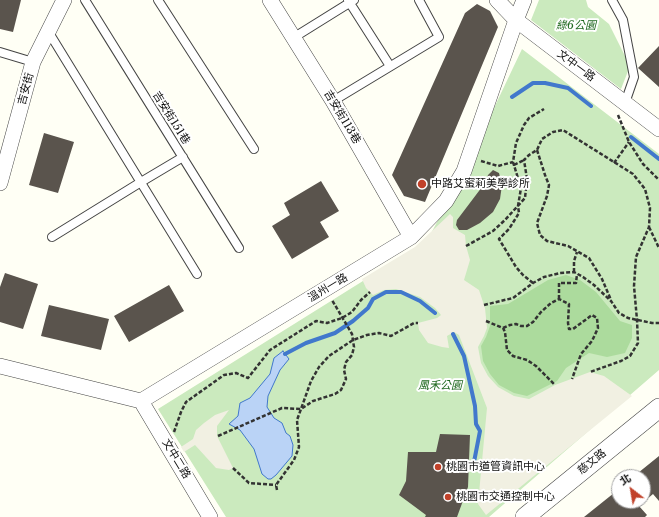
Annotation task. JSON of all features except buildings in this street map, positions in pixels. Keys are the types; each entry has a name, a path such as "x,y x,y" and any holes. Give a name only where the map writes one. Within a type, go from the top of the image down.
{"street":[{"name":"吉安街","path":"0,183 33,62 64,0"},
{"name":"吉安街113巷","path":"270,0 333,101 411,236"},
{"name":"文中一路","path":"497,0 516,20 621,109 659,129"},
{"name":"溫州一路","path":"141,402 411,236 446,201 464,171 524,0"},
{"path":"0,366 141,402"},
{"name":"文中二路","path":"141,402 210,517"},
{"name":"慈文路","path":"525,517 659,408"}],"lane":[{"name":"吉安街151巷","path":"85,0 239,248"},
{"path":"158,0 254,149"},
{"path":"333,101 439,37 419,0"},
{"path":"612,0 623,20 634,77 621,109"},
{"path":"293,38 350,1 390,66"},
{"path":"48,31 197,274"},
{"path":"0,52 33,62"},
{"path":"52,237 183,157"}],"path":[{"path":"533,283 516,267 499,240 509,229 519,213 518,206 521,188 514,164 516,143 524,125 529,118 544,109"},
{"path":"621,109 629,142 643,164 659,180"},
{"path":"479,160 498,166 514,164 524,160 537,150 542,138 553,132 563,130 633,174 645,189 650,208 649,227 636,257 634,286 638,343 630,356 621,361 590,372"},
{"path":"614,163 629,142"},
{"path":"537,150 549,185 547,196 537,223 540,235 547,241 568,246 590,258 619,313 628,318 659,323"},
{"path":"466,246 493,231 525,198 527,179 524,160"},
{"path":"649,227 659,248"},
{"path":"559,298 559,283 576,282 574,261 577,252"},
{"path":"484,305 513,298 533,283 544,277 560,273 575,273 594,285 611,300"},
{"path":"173,434 186,402 224,375 236,373 248,378 270,350 316,321 327,323 342,318 352,312 360,300 370,292"},
{"path":"218,436 282,408 301,409 313,401 335,394 340,390 346,379 344,370 346,362 352,355 354,347 352,334 330,297"},
{"path":"486,321 503,328 516,324 527,326 533,322 551,303 559,298"},
{"path":"559,298 569,304 569,329 573,329 592,315 597,318 598,328 592,341 581,354 572,379"},
{"path":"277,490 276,485 294,460 299,447 297,420 305,394 319,367 335,352 353,340 366,335 379,333 391,336 414,323 418,323"},
{"path":"503,328 505,332 507,350 513,356 527,360 536,366 555,385"},
{"path":"233,468 249,483 276,485"}],"green space":[{"name":"綠6公園","path":"539,0 586,0 588,7 609,24 630,66 621,89 531,20"},
{"name":"風禾公園","path":"522,49 659,154 659,370 489,517 226,517 158,409 427,241 464,171"},
{"path":"566,275 580,280 596,292 620,321 632,325 632,338 625,353 607,357 589,353 566,368 557,381 527,396 514,393 499,385 490,374 483,361 481,346 490,326 490,306 508,304 548,280"}],"shaded area":[{"path":"450,214 453,217 453,228 465,235 470,260 464,280 479,290 485,308 487,328 478,347 481,363 488,376 498,387 514,396 529,399 555,385 590,372 604,376 632,396 486,515 478,504 487,408 459,335 454,332 447,336 449,348 428,343 419,330 418,323 437,318 441,315 435,308 420,297 396,289 384,290 373,295 366,288 362,279 415,247"},
{"path":"229,410 217,426 217,436 233,468 229,470 216,468 195,445 184,452 181,447 193,439 196,430 215,415"}],"water":[{"path":"283,351 289,359 280,370 268,396 267,407 274,418 282,423 286,433 290,436 293,445 292,456 276,475 271,479 268,479 262,474 254,449 240,430 229,424 238,416 240,403 250,398 270,374 274,358"}],"waterway":[{"path":"512,97 533,83 545,83 568,88 591,106"},
{"path":"631,137 659,159"},
{"path":"285,354 306,343 335,333 353,321 368,308 373,299 386,292 401,292 420,301 435,313"},
{"path":"453,334 464,356 475,406 476,424 480,431 474,462"}],"place":[{"name":"中路艾蜜莉美學診所","path":"422,184"},
{"name":"桃園市道管資訊中心","path":"438,467"},
{"name":"桃園市交通控制中心","path":"448,497"}]}
